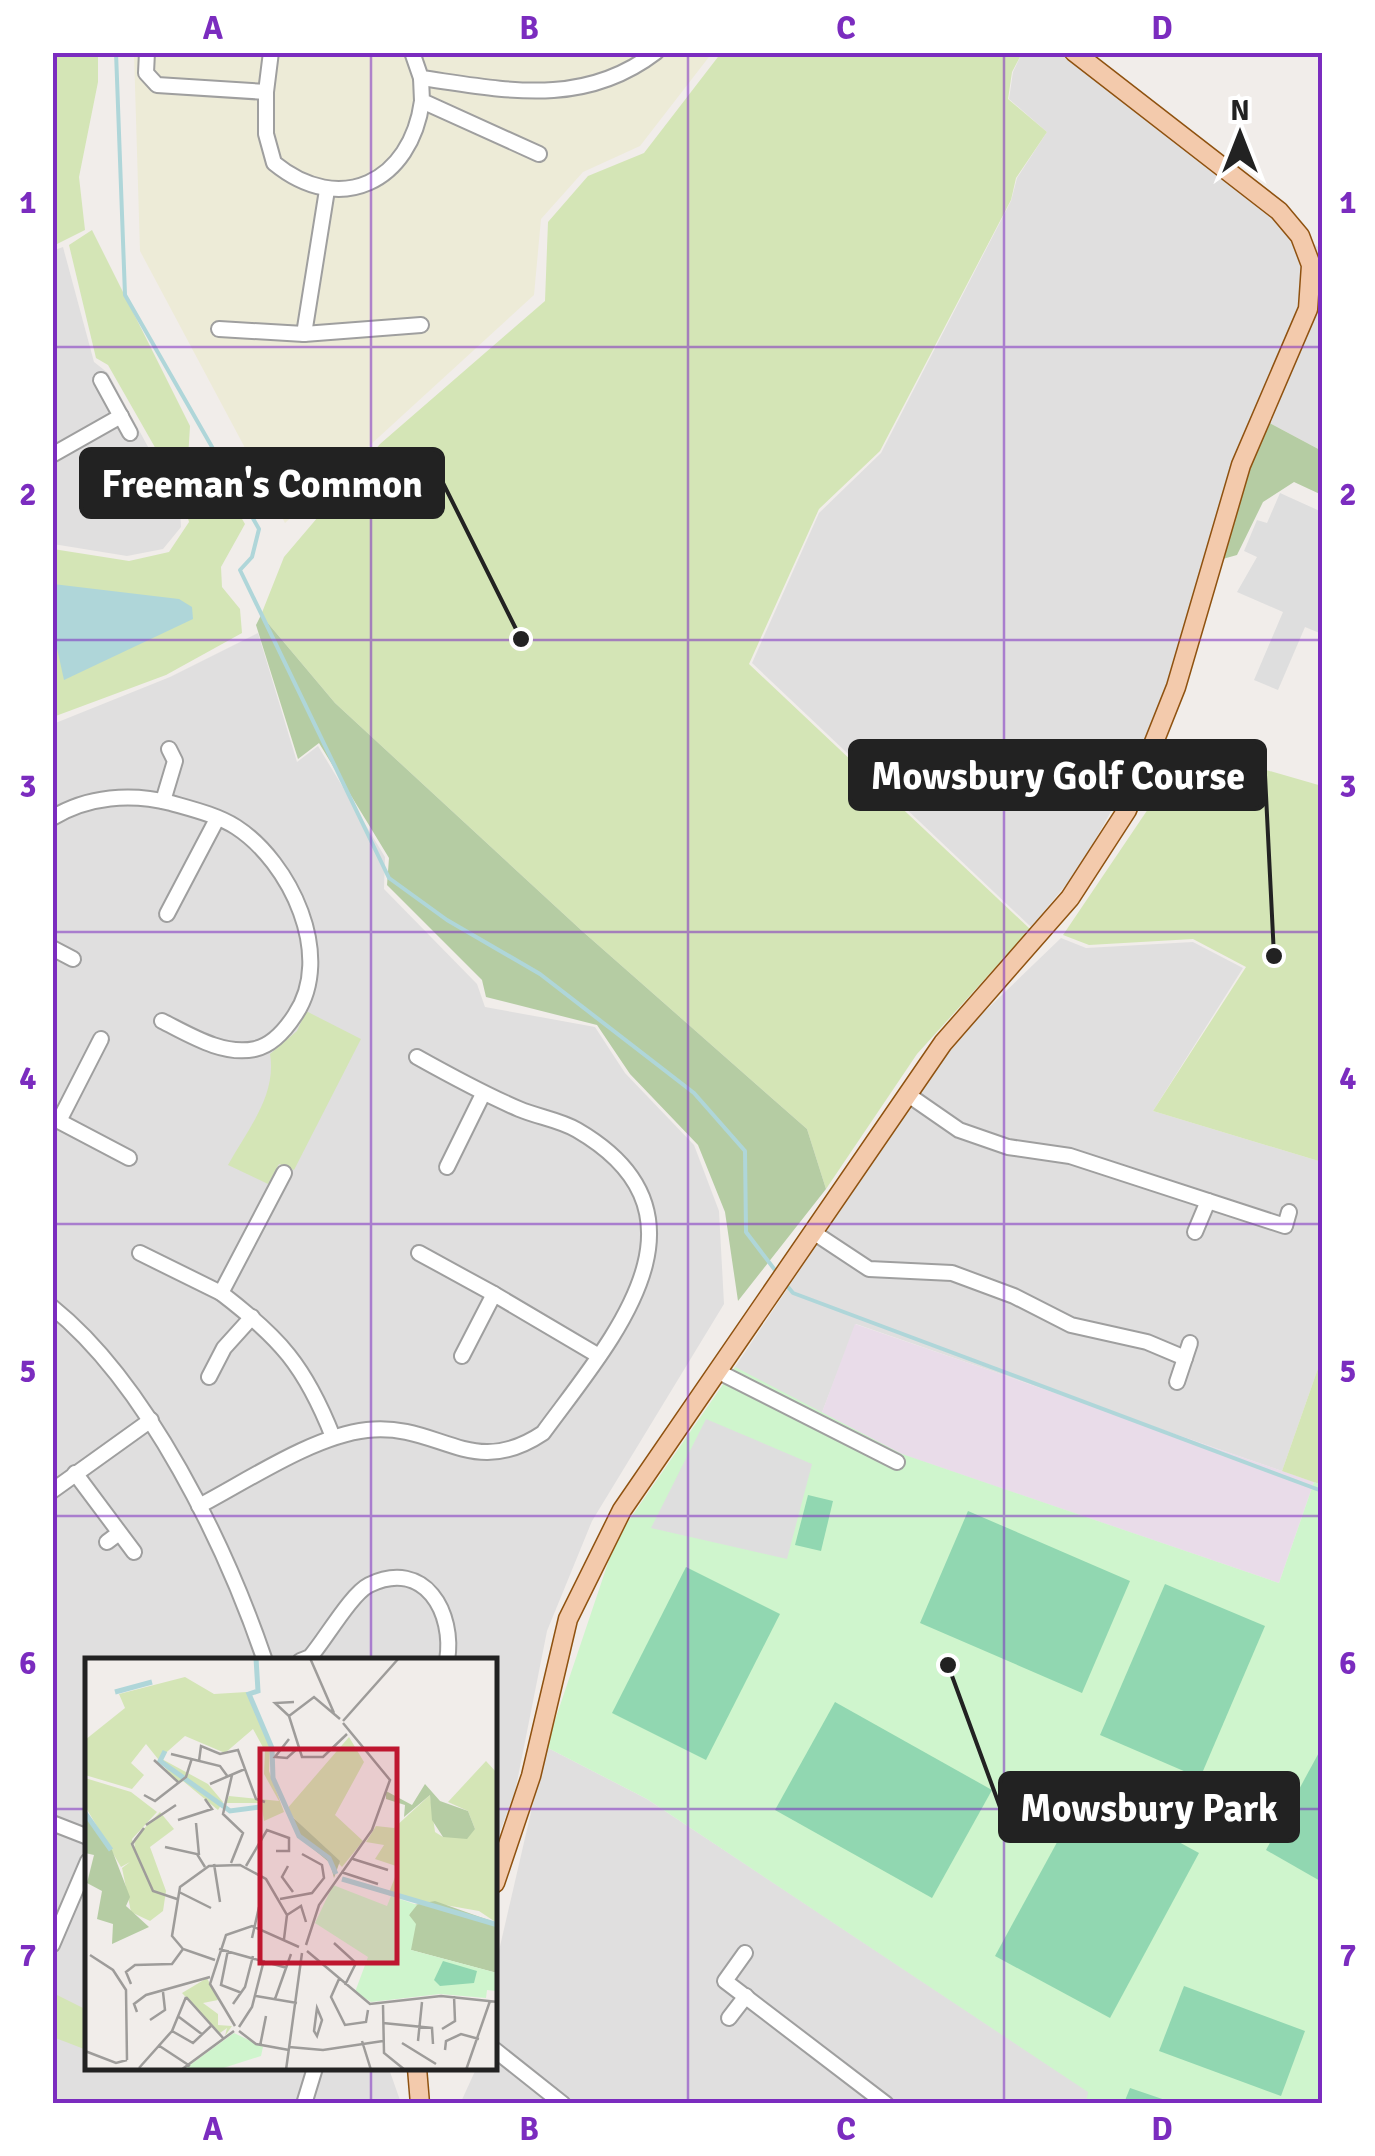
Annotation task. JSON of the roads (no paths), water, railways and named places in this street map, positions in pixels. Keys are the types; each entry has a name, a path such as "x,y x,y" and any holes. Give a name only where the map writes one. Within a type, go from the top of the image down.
{"main road":[{"path":"498,1874 531,1776 556,1659 588,1572 622,1510 816,1234 943,1043 1070,898 1127,810 1176,687 1241,465 1291,352 1310,297 1312,265 1300,236 1278,211 1074,52"},
{"path":"418,2071 420,2104"}],"street":[{"path":"148,52 148,78 156,85 266,92"},
{"path":"271,52 266,134 274,162 326,190 362,184 388,174 411,143 422,101 421,78 412,52"},
{"path":"421,78 540,91 585,89 627,74 656,52"},
{"path":"422,101 540,154"},
{"path":"304,334 326,190"},
{"path":"219,329 304,334 421,325"},
{"path":"101,380 130,433"},
{"path":"52,455 121,416"},
{"path":"163,801 178,759"},
{"path":"52,818 111,798 163,801 217,819 257,845 291,890 308,939 307,987 285,1029 270,1043 252,1050 212,1045 162,1021"},
{"path":"167,914 217,819"},
{"path":"52,948 73,959"},
{"path":"101,1038 56,1120 129,1158"},
{"path":"199,1506 334,1437 384,1429 474,1453 496,1454 522,1447 544,1433 625,1319 644,1276 648,1250 642,1202 632,1182 598,1144 573,1127 484,1094 417,1057"},
{"path":"447,1167 484,1094"},
{"path":"907,1094 959,1130 1008,1147 1070,1156 1284,1226 1289,1212"},
{"path":"220,1292 284,1173"},
{"path":"1196,1232 1208,1200"},
{"path":"816,1234 869,1268 952,1273 1014,1296 1071,1326 1188,1350 1177,1382"},
{"path":"419,1252 600,1356"},
{"path":"140,1254 220,1292 276,1336 296,1362 334,1437"},
{"path":"462,1356 494,1294"},
{"path":"52,1307 151,1420 199,1506 264,1658"},
{"path":"208,1377 224,1348 252,1317"},
{"path":"719,1372 897,1462"},
{"path":"52,1491 151,1420"},
{"path":"76,1473 113,1538 134,1552"},
{"path":"308,1658 366,1586 387,1579 409,1580 429,1591 441,1605 448,1622 447,1658"},
{"path":"52,1823 85,1836"},
{"path":"52,1946 85,1868"},
{"path":"744,1953 725,1982 886,2104"},
{"path":"729,2018 746,1996"},
{"path":"498,2052 563,2104"},
{"path":"304,2104 321,2071"}],"water":[{"path":"53,584 179,599 192,607 193,619 64,680 53,630"}],"waterway":[{"path":"116,52 125,295 259,529 252,557 240,570 389,878 447,920 540,974 694,1093 745,1151 746,1232 778,1274"},
{"path":"784,1282 793,1293 1322,1491"}],"place":[{"name":"Freeman's Common","path":"521,639"},
{"name":"Mowsbury Golf Course","path":"1274,956"},
{"name":"Mowsbury Park","path":"948,1665"}]}
